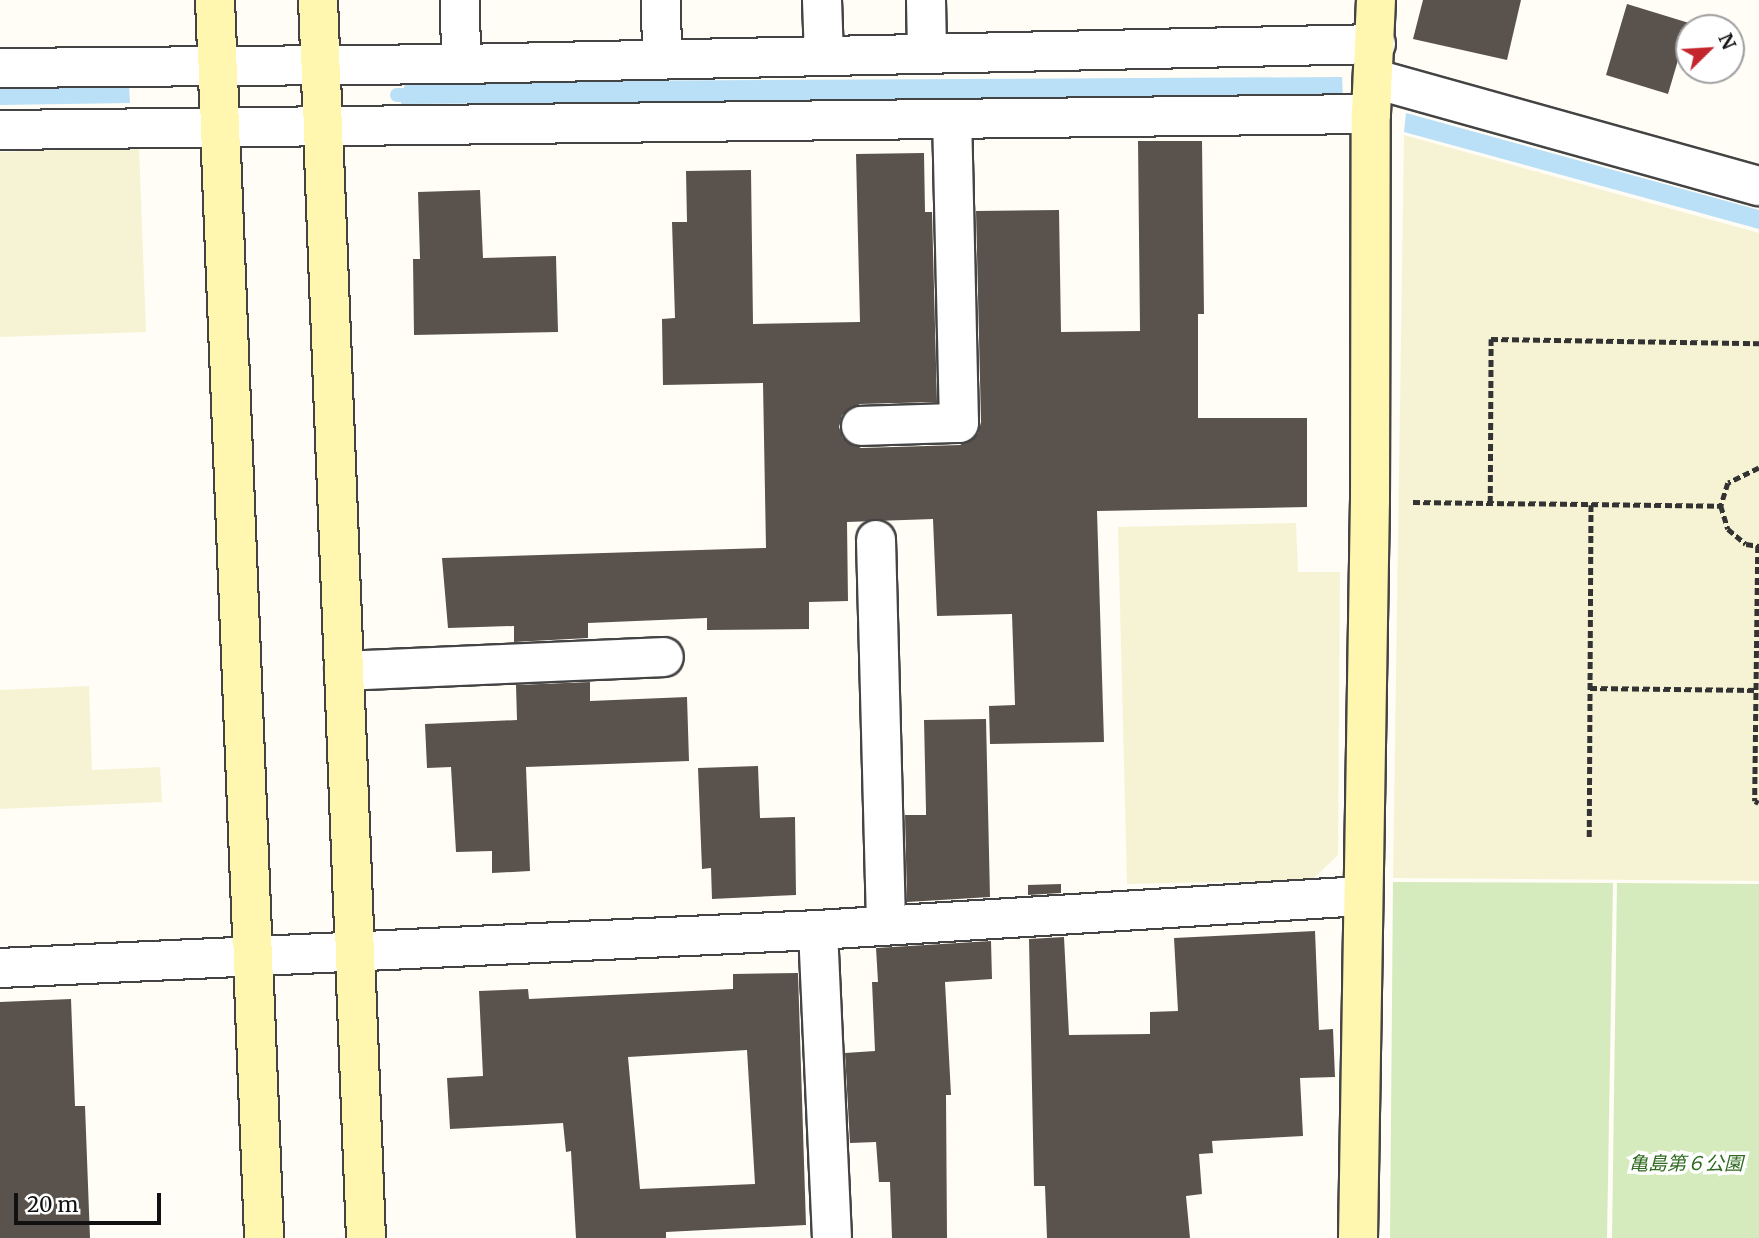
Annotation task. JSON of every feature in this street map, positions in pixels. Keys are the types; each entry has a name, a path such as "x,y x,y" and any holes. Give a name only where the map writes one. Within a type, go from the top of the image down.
{"street":[{"path":"215,0 264,1238"},
{"path":"318,0 366,1238"},
{"path":"460,0 461,64"},
{"path":"660,0 662,59"},
{"path":"822,0 824,56"},
{"path":"926,0 927,54"},
{"path":"1358,1238 1376,0"},
{"path":"0,68 461,64 927,54 1374,79 1759,186"},
{"path":"0,130 952,121 1374,79"},
{"path":"861,426 959,422 952,121"},
{"path":"876,540 886,925"},
{"path":"344,671 664,657"},
{"path":"0,968 818,930 1363,896"},
{"path":"818,930 832,1238"}],"path":[{"path":"1490,503 1491,339 1759,344"},
{"path":"1759,468 1728,483 1721,506 1728,529 1746,544 1758,546 1756,690 1759,803"},
{"path":"1370,501 1721,506"},
{"path":"1589,837 1591,505"},
{"path":"1590,688 1756,690"}],"shaded area":[{"path":"1404,135 1759,233 1759,881 1393,878"},
{"path":"139,147 146,332 0,337 0,152"},
{"path":"1296,523 1298,572 1340,572 1338,855 1312,880 1127,884 1118,527"},
{"path":"89,686 92,770 160,767 162,802 0,809 0,690"}],"green space":[{"path":"1393,882 1613,883 1607,1238 1390,1238"},
{"name":"亀島第６公園","path":"1617,883 1759,884 1759,1238 1612,1238"}],"water":[{"path":"1342,77 1343,98 401,104 405,82"},
{"path":"129,85 130,103 0,105 0,87"},
{"path":"1406,113 1759,210 1759,229 1404,132"}],"building":[{"path":"1423,0 1521,0 1507,60 1413,39"},
{"path":"1627,4 1675,19 1675,70 1668,94 1606,75"},
{"path":"1138,141 1202,141 1204,314 1198,314 1198,418 1307,418 1307,507 1097,511 1104,742 990,744 989,706 1015,705 1012,614 937,616 933,519 847,522 848,601 809,602 809,629 707,630 707,618 588,623 588,638 514,642 514,626 448,628 442,558 766,548 763,383 663,385 662,319 675,318 672,222 687,222 686,171 751,170 753,324 860,322 856,154 924,153 925,212 932,212 937,402 860,404 842,415 839,427 843,438 861,448 960,445 978,434 981,422 976,211 1059,210 1061,332 1140,331"},
{"path":"480,190 483,258 556,256 558,332 414,335 413,259 420,259 418,192"},
{"path":"590,682 590,701 687,697 689,761 526,767 530,871 492,873 492,851 456,852 451,767 427,768 425,724 517,720 516,685"},
{"path":"986,719 990,897 907,902 905,815 926,815 924,720"},
{"path":"758,766 760,818 795,817 796,895 712,899 711,868 702,869 698,768"},
{"path":"1061,884 1061,893 1028,895 1028,885"},
{"path":"1315,931 1319,1030 1333,1029 1335,1077 1300,1078 1303,1136 1212,1141 1213,1153 1199,1154 1202,1194 1186,1196 1190,1238 1047,1238 1045,1186 1034,1186 1029,939 1064,937 1069,1035 1150,1034 1150,1012 1178,1011 1174,938"},
{"path":"991,941 992,979 945,982 951,1095 946,1095 947,1238 892,1238 890,1182 879,1182 876,1142 850,1143 845,1053 875,1051 872,982 878,982 876,948"},
{"path":"798,973 806,1225 666,1232 666,1238 576,1238 571,1151 566,1152 563,1123 450,1129 447,1078 483,1076 479,991 528,989 529,999 733,989 733,974","holes":["747,1050 755,1184 640,1189 628,1057"]},
{"path":"71,999 75,1106 85,1106 90,1238 0,1238 0,1002"}],"waterway":[{"path":"397,95 421,95"}]}
